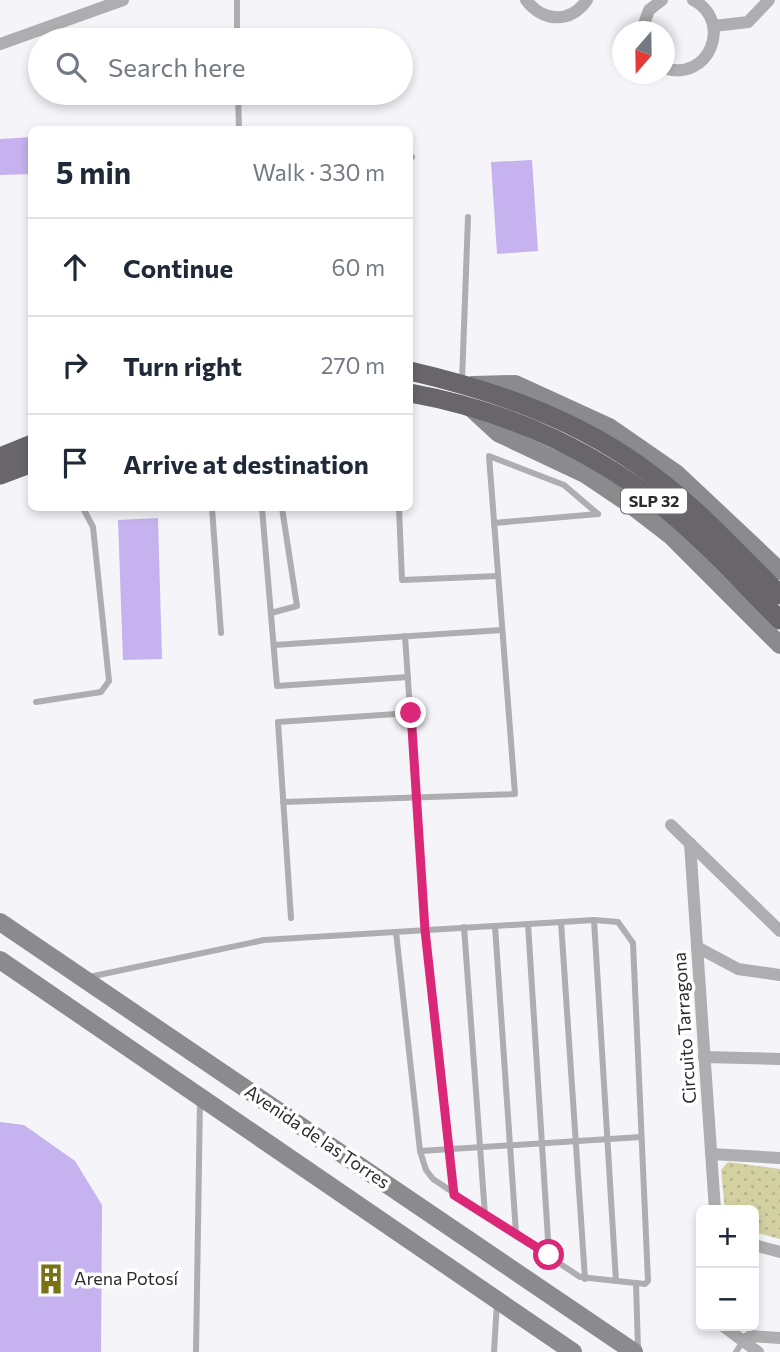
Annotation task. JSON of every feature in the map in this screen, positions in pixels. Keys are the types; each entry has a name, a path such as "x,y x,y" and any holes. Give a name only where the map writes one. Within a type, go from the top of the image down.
{"highway":[{"name":"SLP 32","path":"413,372 602,442 652,474 692,508 780,595"},
{"name":"SLP 32","path":"413,393 466,390"},
{"name":"SLP 32","path":"507,408 593,458 641,490 681,522 780,620"},
{"path":"0,457 28,446"},
{"path":"0,475 28,464"}],"main road":[{"path":"780,571 677,474 609,428 515,384 466,390 498,433 585,474 670,535 780,645"},
{"name":"Avenida de las Torres","path":"0,922 636,1352"},
{"name":"Avenida de las Torres","path":"0,960 573,1352"}],"street":[{"path":"45,28 123,0"},
{"path":"512,0 530,5 549,18 565,18 580,10 587,0"},
{"path":"643,21 662,0"},
{"path":"675,69 685,70 701,63 714,43 714,26 703,7 693,0"},
{"path":"714,26 748,22 769,0"},
{"path":"0,44 28,34"},
{"path":"671,825 780,931"},
{"name":"Circuito Tarragona","path":"690,843 715,1205"},
{"path":"697,947 738,969 780,975"},
{"path":"704,1057 780,1059"},
{"path":"711,1154 780,1158"},
{"path":"759,1246 780,1252"},
{"path":"727,1331 739,1347 758,1352"},
{"path":"739,1347 751,1336 780,1338"}],"lane":[{"path":"237,0 237,28"},
{"path":"238,105 239,126"},
{"path":"466,390 468,217"},
{"path":"283,802 514,794 489,456 564,485 598,514 494,523"},
{"path":"36,702 102,692 109,681 93,527 85,511"},
{"path":"212,511 221,633"},
{"path":"262,511 277,686 408,677"},
{"path":"271,614 297,606 282,511"},
{"path":"399,511 402,580 498,576"},
{"path":"274,645 502,630"},
{"path":"405,636 425,930 454,1195"},
{"path":"291,918 278,722 411,713"},
{"path":"83,978 264,940 593,920 618,922 633,943 648,1281 645,1284 585,1279 454,1195 425,1170 420,1151 396,932"},
{"path":"593,920 609,1139 615,1282"},
{"path":"561,922 585,1279"},
{"path":"528,924 549,1255"},
{"path":"495,926 516,1233"},
{"path":"464,928 485,1214"},
{"path":"196,1352 200,1097"},
{"path":"420,1151 641,1137"},
{"path":"636,1283 636,1352"},
{"path":"494,1352 497,1300"}],"shaded area":[{"path":"728,1162 780,1169 780,1239 759,1233 759,1205 724,1205 721,1170"}],"building":[{"path":"28,137 28,174 0,175 0,139"},
{"path":"532,160 538,251 497,254 491,162"},
{"path":"158,518 162,659 123,660 118,520"},
{"name":"Arena Potosí","path":"0,1122 24,1125 75,1161 102,1205 101,1352 0,1352"}],"place":[{"name":"Arena Potosí","path":"51,1279"}],"route":[{"path":"411,713 425,930 454,1195 549,1255"}]}
